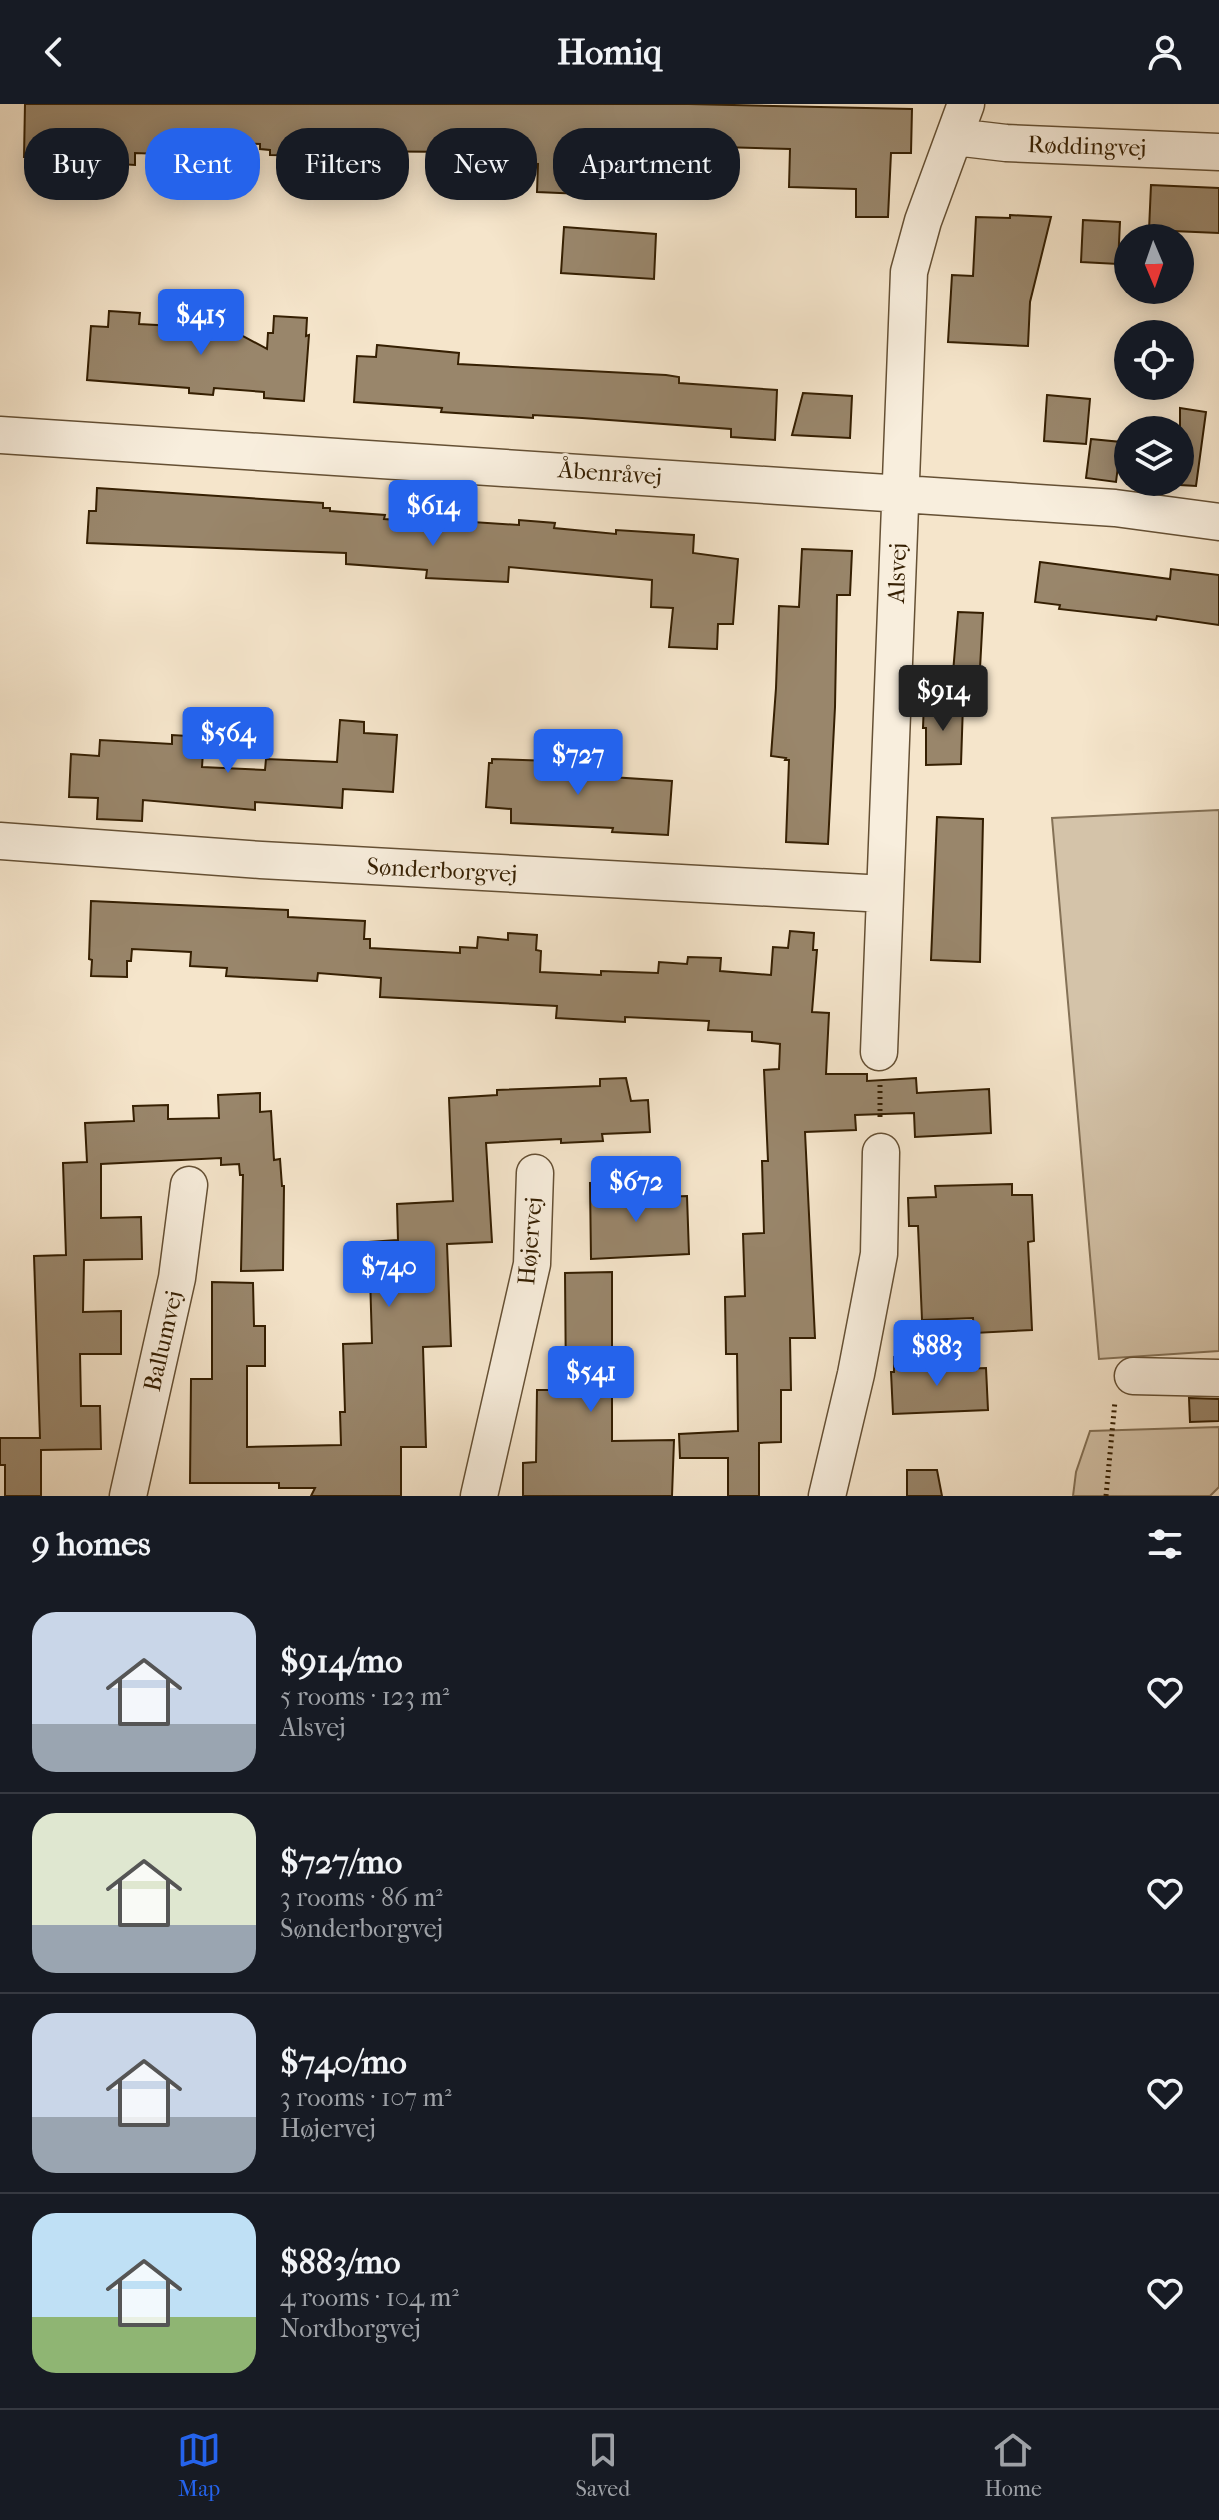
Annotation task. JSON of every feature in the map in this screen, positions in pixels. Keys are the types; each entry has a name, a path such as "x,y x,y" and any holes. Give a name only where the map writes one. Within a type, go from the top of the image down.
{"street":[{"name":"Røddingvej","path":"961,120 1006,143 1219,152"},
{"name":"Alsvej","path":"879,1065 909,272 923,221 961,120"},
{"name":"Åbenråvej","path":"0,435 1115,508 1219,522"},
{"name":"Sønderborgvej","path":"0,841 261,860 885,894"},
{"path":"827,1496 856,1374 879,1254 881,1152"},
{"name":"Højervej","path":"479,1496 532,1264 535,1173"},
{"name":"Ballumvej","path":"128,1496 177,1278 189,1185"},
{"path":"1133,1376 1219,1378"}],"path":[{"path":"879,1065 881,1152"},
{"path":"1106,1496 1116,1387 1133,1376"}],"shaded area":[{"path":"1219,810 1219,1351 1099,1359 1052,818"},
{"path":"1219,1427 1219,1487 1210,1496 1073,1496 1076,1472 1090,1431"}],"building":[{"path":"25,104 689,104 912,109 911,153 891,153 888,217 856,217 856,189 789,187 790,149 740,148 740,128 553,128 553,193 537,192 537,128 425,128 425,152 409,152 409,128 276,128 276,155 270,155 270,150 260,149 260,128 145,128 145,153 135,153 135,165 129,165 129,128 25,128"},
{"path":"1151,185 1219,188 1219,233 1194,232 1194,224 1149,224"},
{"path":"1010,215 1051,217 1030,302 1028,346 948,342 952,275 973,276 976,217 1010,218"},
{"path":"1083,220 1120,222 1114,224 1114,264 1081,262"},
{"path":"564,227 656,234 654,279 561,273"},
{"path":"109,311 140,313 139,324 230,329 267,349 268,333 273,333 274,316 307,318 306,336 309,335 304,401 264,398 264,392 214,388 213,395 189,393 189,388 87,380 91,326 108,327"},
{"path":"377,345 459,353 458,364 666,375 679,377 679,383 777,390 775,440 731,437 731,429 441,412 442,408 354,402 357,356 376,357"},
{"path":"803,393 852,396 850,438 792,435"},
{"path":"1047,395 1090,399 1086,444 1044,441"},
{"path":"1180,408 1206,412 1196,486 1194,416 1180,416"},
{"path":"1091,439 1114,441 1114,482 1086,478"},
{"path":"97,488 323,503 323,508 330,508 330,511 385,515 384,519 414,521 443,530 443,520 519,525 519,520 555,523 554,528 616,534 616,530 694,535 693,553 738,559 733,624 718,624 717,649 669,647 673,608 651,607 652,580 509,567 508,582 426,578 427,570 346,564 346,553 87,543 89,511 96,511"},
{"path":"802,549 852,551 850,595 837,595 828,844 786,842 789,760 771,756 779,606 799,607"},
{"path":"1040,562 1170,579 1171,569 1219,575 1219,625 1157,616 1156,620 1059,609 1060,605 1035,602"},
{"path":"958,612 983,613 979,687 952,685"},
{"path":"924,702 963,704 961,764 926,765"},
{"path":"340,720 364,722 364,733 397,735 393,792 343,789 342,808 255,802 255,810 143,800 142,821 97,819 98,798 69,797 71,754 99,756 100,740 172,744 172,735 204,737 202,767 265,770 266,759 337,762"},
{"path":"492,759 581,762 580,775 672,781 668,835 612,832 613,828 511,823 511,809 486,807 489,763"},
{"path":"937,817 983,819 980,962 931,960"},
{"path":"91,901 288,910 288,917 365,921 364,939 370,939 370,948 460,953 460,947 477,948 478,937 508,940 508,933 537,935 536,950 541,951 540,972 601,975 601,971 658,973 659,962 687,964 688,957 721,958 720,971 771,975 773,947 788,948 790,931 814,933 813,950 817,950 812,1012 829,1013 826,1074 867,1074 867,1081 916,1078 917,1093 989,1089 991,1133 915,1137 914,1113 855,1115 856,1130 805,1132 815,1338 790,1338 791,1390 781,1390 781,1442 759,1443 759,1496 728,1496 728,1458 680,1458 679,1434 738,1431 737,1354 726,1354 725,1297 745,1296 743,1234 764,1233 762,1161 768,1161 764,1070 779,1069 780,1044 752,1041 752,1032 708,1030 709,1021 625,1017 625,1022 556,1018 557,1006 380,997 381,978 318,973 317,981 226,976 227,968 190,966 191,952 132,949 131,961 127,961 127,977 91,976"},
{"path":"626,1078 631,1101 648,1100 650,1132 602,1134 603,1141 561,1143 561,1139 486,1143 492,1242 447,1244 451,1346 423,1347 426,1447 401,1447 401,1496 311,1496 315,1488 279,1488 279,1483 190,1483 191,1379 212,1379 212,1282 253,1283 254,1326 265,1326 265,1366 247,1366 247,1447 341,1445 340,1412 345,1412 343,1344 372,1343 369,1242 398,1240 397,1204 453,1201 449,1098 497,1095 497,1090 600,1086 600,1079"},
{"path":"260,1093 260,1112 271,1111 274,1160 280,1159 284,1186 283,1270 241,1271 243,1175 240,1175 239,1164 221,1165 221,1158 101,1164 101,1218 141,1217 142,1259 84,1260 83,1312 121,1311 121,1354 80,1354 81,1406 100,1406 101,1449 41,1450 41,1496 5,1496 5,1465 0,1465 0,1438 40,1438 34,1256 66,1255 63,1163 87,1162 85,1123 134,1121 133,1106 168,1105 168,1119 219,1118 218,1095"},
{"path":"622,1182 623,1198 687,1196 689,1254 591,1259 590,1183"},
{"path":"1012,1184 1012,1195 1032,1195 1034,1241 1028,1242 1032,1330 974,1333 973,1318 922,1320 918,1226 909,1226 908,1198 936,1197 935,1186"},
{"path":"612,1272 612,1441 674,1440 672,1496 523,1496 523,1463 536,1462 537,1390 566,1390 565,1273"},
{"path":"923,1356 924,1370 986,1368 988,1410 893,1414 891,1372 894,1372 894,1357"},
{"path":"1189,1398 1219,1399 1219,1421 1190,1422"},
{"path":"907,1470 937,1470 942,1496 907,1496"}]}
